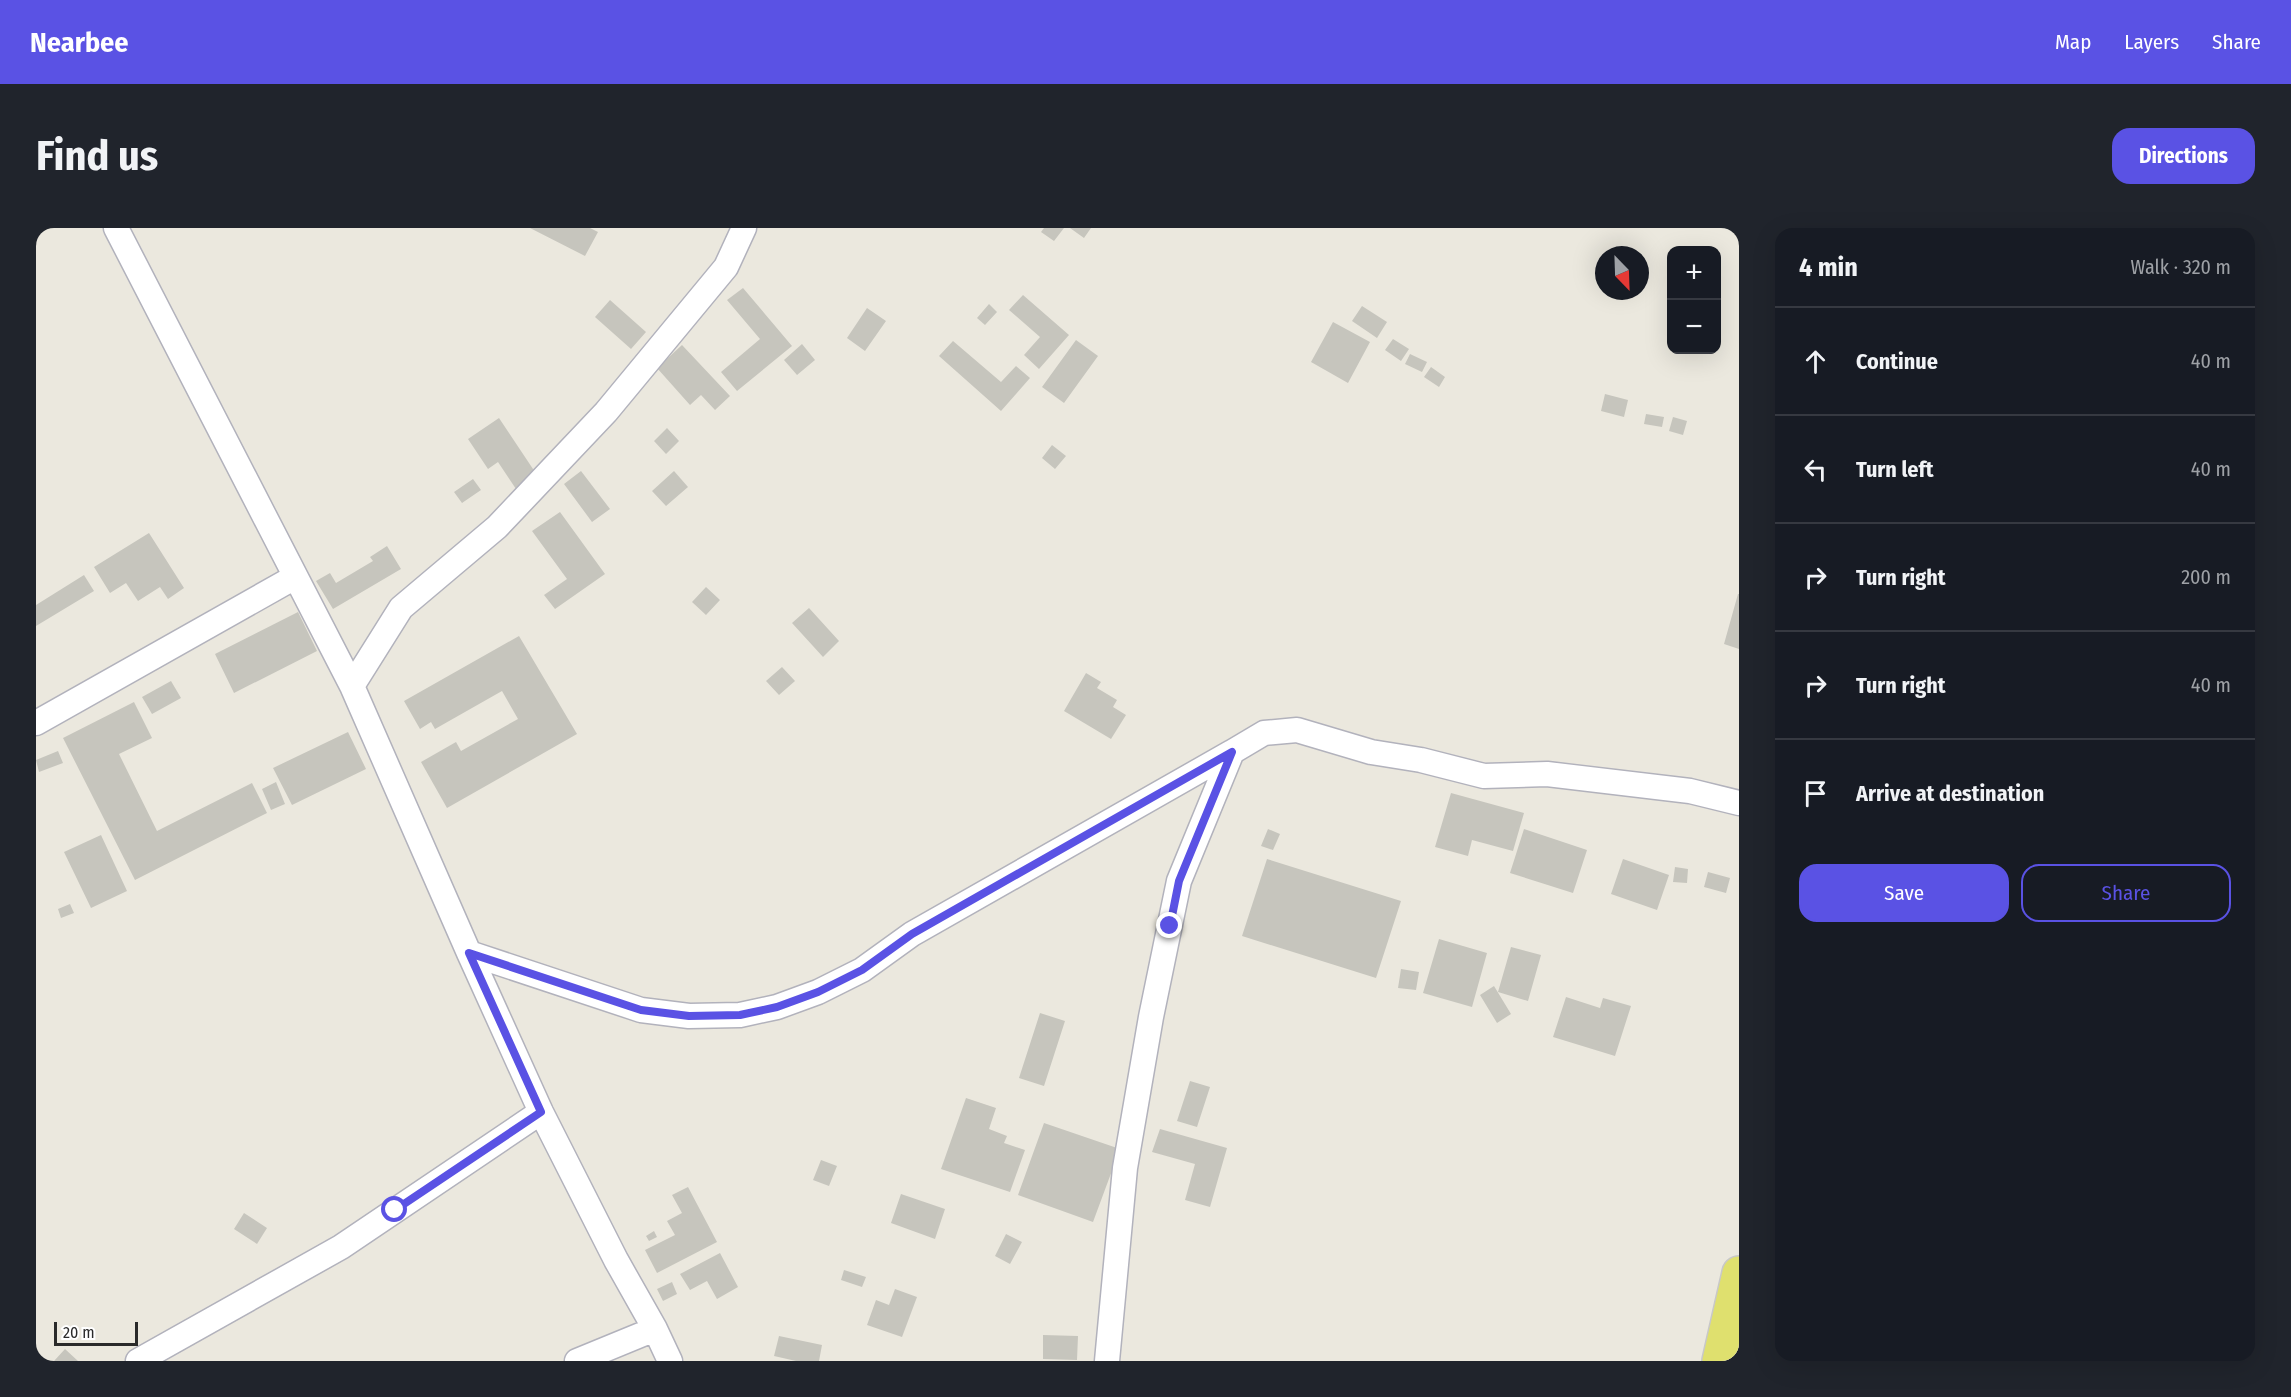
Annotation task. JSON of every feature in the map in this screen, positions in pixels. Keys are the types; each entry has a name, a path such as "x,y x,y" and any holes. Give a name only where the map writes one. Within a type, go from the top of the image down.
{"main road":[{"path":"1719,1361 1739,1273"}],"street":[{"path":"116,228 352,686 541,1112 670,1361"},
{"path":"352,686 401,608 496,527 606,412 726,267 744,228"},
{"path":"36,723 295,577"},
{"path":"469,953 641,1010 689,1016 740,1015 777,1007 818,992 862,970 912,934 1264,733 1297,730 1371,753 1421,760 1484,777 1546,774 1690,792 1739,803"},
{"path":"1107,1361 1125,1168 1153,1006 1179,881 1232,752"},
{"path":"138,1361 341,1247 541,1112"},
{"path":"577,1361 655,1329"}],"building":[{"path":"530,228 590,228 598,232 585,256"},
{"path":"1044,228 1064,228 1054,241 1041,232"},
{"path":"1070,228 1091,228 1084,238"},
{"path":"743,288 792,346 737,391 721,372 760,339 727,300"},
{"path":"1023,295 1069,335 1039,369 1024,355 1040,337 1009,310"},
{"path":"610,300 646,332 631,349 595,317"},
{"path":"989,304 997,312 985,325 977,318"},
{"path":"1362,306 1387,322 1377,338 1352,321"},
{"path":"867,308 886,321 865,351 847,338"},
{"path":"1333,322 1370,342 1348,383 1311,362"},
{"path":"1393,339 1409,349 1401,361 1385,350"},
{"path":"1076,340 1098,356 1064,403 1042,387"},
{"path":"953,341 1001,382 1016,366 1030,378 1001,411 939,356"},
{"path":"802,344 815,360 797,375 784,360"},
{"path":"682,345 730,396 715,410 701,395 690,405 657,368"},
{"path":"1410,354 1427,362 1422,372 1405,364"},
{"path":"1431,367 1445,377 1439,387 1424,377"},
{"path":"1605,394 1628,400 1624,417 1601,411"},
{"path":"1646,414 1664,417 1662,427 1644,424"},
{"path":"1673,417 1687,421 1683,435 1669,431"},
{"path":"499,418 537,475 516,489 498,462 488,469 468,439"},
{"path":"667,428 679,441 666,454 654,441"},
{"path":"1052,445 1066,456 1055,469 1042,458"},
{"path":"581,471 610,509 592,522 564,484"},
{"path":"674,471 688,487 666,506 652,491"},
{"path":"473,479 481,490 462,503 454,492"},
{"path":"560,512 605,574 555,609 544,595 567,579 532,531"},
{"path":"149,533 184,588 168,599 160,587 138,601 126,583 110,593 94,567"},
{"path":"387,546 401,569 333,609 316,581 330,573 336,583 373,561 370,557"},
{"path":"84,575 94,591 36,626 36,605"},
{"path":"706,587 720,600 706,615 692,602"},
{"path":"1739,594 1739,649 1724,644"},
{"path":"809,608 839,641 823,657 792,623"},
{"path":"298,612 317,651 234,693 215,654"},
{"path":"519,636 577,734 447,808 421,762 456,742 461,751 518,719 502,691 435,729 431,722 420,729 404,701"},
{"path":"782,667 795,681 779,695 766,681"},
{"path":"1086,673 1101,682 1097,688 1117,700 1113,707 1126,715 1111,739 1064,711"},
{"path":"171,681 181,698 152,714 142,697"},
{"path":"134,702 152,738 119,754 157,831 252,783 267,813 135,880 63,738"},
{"path":"348,732 366,769 292,805 273,768"},
{"path":"58,751 63,763 39,772 36,760"},
{"path":"276,782 285,804 271,810 262,789"},
{"path":"1451,793 1524,813 1513,851 1472,840 1468,856 1435,847"},
{"path":"1268,829 1280,834 1273,850 1261,846"},
{"path":"1524,829 1587,850 1573,893 1510,873"},
{"path":"101,835 127,891 91,908 64,852"},
{"path":"1267,859 1401,901 1376,978 1242,936"},
{"path":"1623,859 1669,875 1657,910 1611,894"},
{"path":"1675,867 1688,869 1687,883 1673,882"},
{"path":"1708,872 1730,878 1726,893 1704,887"},
{"path":"70,904 74,913 61,918 58,909"},
{"path":"1439,939 1487,953 1472,1007 1423,993"},
{"path":"1511,947 1541,955 1528,1001 1498,992"},
{"path":"1401,969 1419,972 1416,990 1398,988"},
{"path":"1494,986 1511,1014 1497,1023 1480,995"},
{"path":"1566,997 1600,1008 1603,998 1631,1006 1615,1056 1553,1037"},
{"path":"1040,1013 1065,1021 1044,1086 1019,1078"},
{"path":"1190,1081 1210,1087 1197,1127 1177,1121"},
{"path":"966,1098 996,1108 989,1129 1007,1136 1004,1143 1025,1150 1010,1192 941,1169"},
{"path":"1044,1123 1120,1149 1093,1222 1018,1195"},
{"path":"1160,1129 1227,1148 1210,1207 1185,1200 1195,1164 1152,1152"},
{"path":"821,1160 837,1166 829,1186 813,1180"},
{"path":"688,1187 717,1242 657,1273 645,1250 675,1235 667,1221 682,1213 672,1195"},
{"path":"901,1194 945,1209 935,1239 891,1223"},
{"path":"244,1213 267,1228 257,1244 234,1229"},
{"path":"654,1231 657,1237 649,1241 646,1236"},
{"path":"1006,1234 1022,1242 1010,1264 995,1256"},
{"path":"720,1253 738,1287 717,1299 707,1281 690,1290 680,1274"},
{"path":"844,1270 866,1277 862,1287 841,1280"},
{"path":"672,1282 677,1294 663,1301 657,1289"},
{"path":"895,1289 917,1297 902,1337 867,1325 876,1300 889,1305"},
{"path":"1043,1335 1078,1336 1077,1360 1043,1359"},
{"path":"779,1336 822,1345 819,1361 796,1361 774,1356"},
{"path":"65,1349 78,1361 54,1361"}],"route":[{"path":"395,1210 541,1112 469,953 641,1010 689,1016 740,1015 777,1007 818,992 862,970 912,934 1232,752 1179,881 1170,926"}]}
